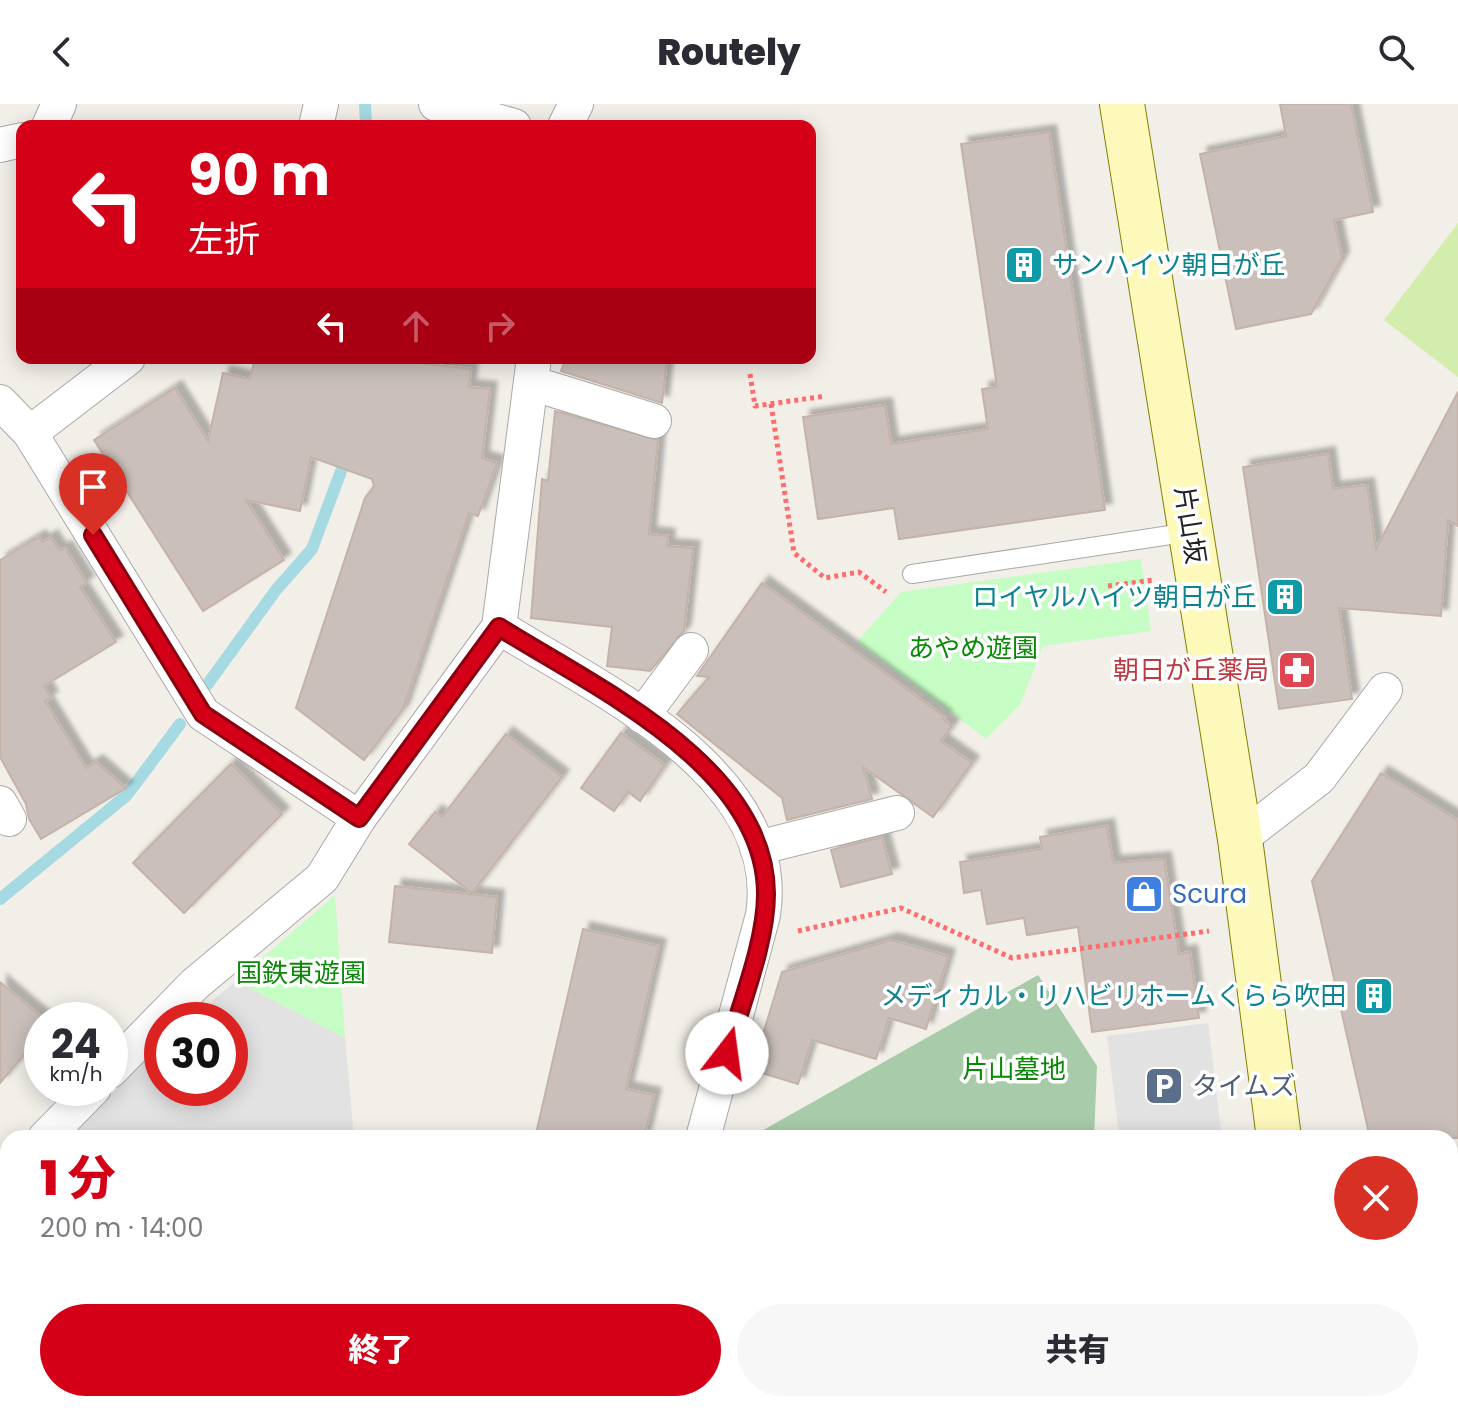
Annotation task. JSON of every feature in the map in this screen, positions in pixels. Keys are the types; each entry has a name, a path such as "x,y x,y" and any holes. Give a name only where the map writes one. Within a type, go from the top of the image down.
{"street":[{"name":"片山坂","path":"1122,104 1240,839 1278,1130"},
{"path":"444,113 482,120"},
{"path":"30,433 120,364"},
{"path":"128,1053 195,984 322,878 359,818 499,627 533,371 654,421"},
{"path":"0,402 30,433 203,714 359,818"},
{"path":"499,627 676,738 733,797 757,848 766,894 758,940 705,1130"},
{"path":"642,716 691,650"},
{"path":"1240,839 1319,778 1385,690"},
{"path":"757,848 897,813"},
{"path":"53,1130 76,1106"}],"lane":[{"path":"912,574 1191,532"}],"path":[{"path":"750,374 755,406 826,396"},
{"path":"771,404 794,553 825,578 859,572 898,600"},
{"path":"1108,586 1154,580"},
{"path":"758,940 901,908 1012,958 1252,926"}],"green space":[{"path":"1458,223 1458,377 1384,320"},
{"name":"あやめ遊園","path":"1141,559 1151,631 1043,646 1020,705 986,739 857,642 901,592"},
{"name":"国鉄東遊園","path":"335,895 345,1038 236,981"},
{"name":"片山墓地","path":"1038,975 1097,1066 1094,1130 763,1130"}],"shaded area":[{"path":"236,981 345,1038 353,1130 76,1130 100,1106 128,1106 128,1077 144,1061 144,1106 248,1106 248,1002 211,1002"},
{"name":"タイムズ","path":"1208,1023 1221,1130 1118,1130 1107,1036"}],"building":[{"path":"1280,104 1351,104 1373,212 1334,220 1342,258 1311,314 1236,329 1200,154 1286,136"},
{"name":"サンハイツ朝日が丘","path":"1049,132 1105,510 899,539 894,508 818,519 803,417 885,405 891,444 988,429 982,389 997,387 961,144"},
{"path":"254,364 426,364 471,369 469,387 490,389 482,458 497,463 478,516 469,513 403,709 364,760 296,708 365,498 374,486 372,479 311,457 300,511 246,500 284,560 203,611 94,440 175,388 208,441 223,373 250,379"},
{"path":"564,364 666,364 662,403 561,371"},
{"path":"1458,392 1458,526 1448,520 1441,616 1339,608 1352,699 1279,709 1243,467 1328,454 1333,489 1367,485 1376,549"},
{"path":"555,411 658,440 649,534 668,536 667,546 693,548 684,631 650,671 607,666 612,627 531,618 542,479 548,481"},
{"path":"39,537 42,542 51,537 59,550 65,548 87,583 80,587 116,642 44,686 51,698 45,701 86,768 96,762 126,788 41,839 0,757 0,560"},
{"path":"762,583 945,717 943,719 952,726 941,741 972,763 933,817 863,767 872,799 787,820 782,798 677,714 709,677 697,676"},
{"path":"621,733 665,765 640,801 628,792 614,811 581,788"},
{"path":"506,734 562,777 472,893 409,844 435,812 442,817"},
{"path":"231,764 282,814 184,913 133,863"},
{"name":"メディカル・リハビリホームくらら吹田","path":"1381,773 1458,820 1458,1130 1368,1130 1312,881"},
{"path":"1107,826 1113,863 1164,859 1179,954 1190,952 1199,1018 1092,1032 1078,927 1027,935 1024,918 987,924 981,890 964,893 960,862 1042,849 1040,837"},
{"path":"882,837 892,874 841,887 831,850"},
{"path":"395,886 497,897 492,953 389,942"},
{"path":"583,929 659,946 626,1089 654,1095 646,1130 537,1130"},
{"path":"891,940 948,956 926,1029 889,1018 876,1059 812,1040 798,1084 752,1070 782,972"},
{"path":"0,982 24,1002 24,1055 0,1083"}],"waterway":[{"path":"365,104 366,120"},
{"path":"207,685 276,590 312,549 347,455"},
{"path":"0,899 127,795 180,724"}],"place":[{"name":"サンハイツ朝日が丘","path":"1024,265"},
{"name":"ロイヤルハイツ朝日が丘","path":"1285,597"},
{"name":"朝日が丘薬局","path":"1297,670"},
{"name":"Scura","path":"1144,894"},
{"name":"メディカル・リハビリホームくらら吹田","path":"1374,996"},
{"name":"タイムズ","path":"1164,1086"}],"route":[{"path":"93,535 203,714 359,818 499,627 676,738 733,797 757,848 766,894 758,940 727,1053"}]}
